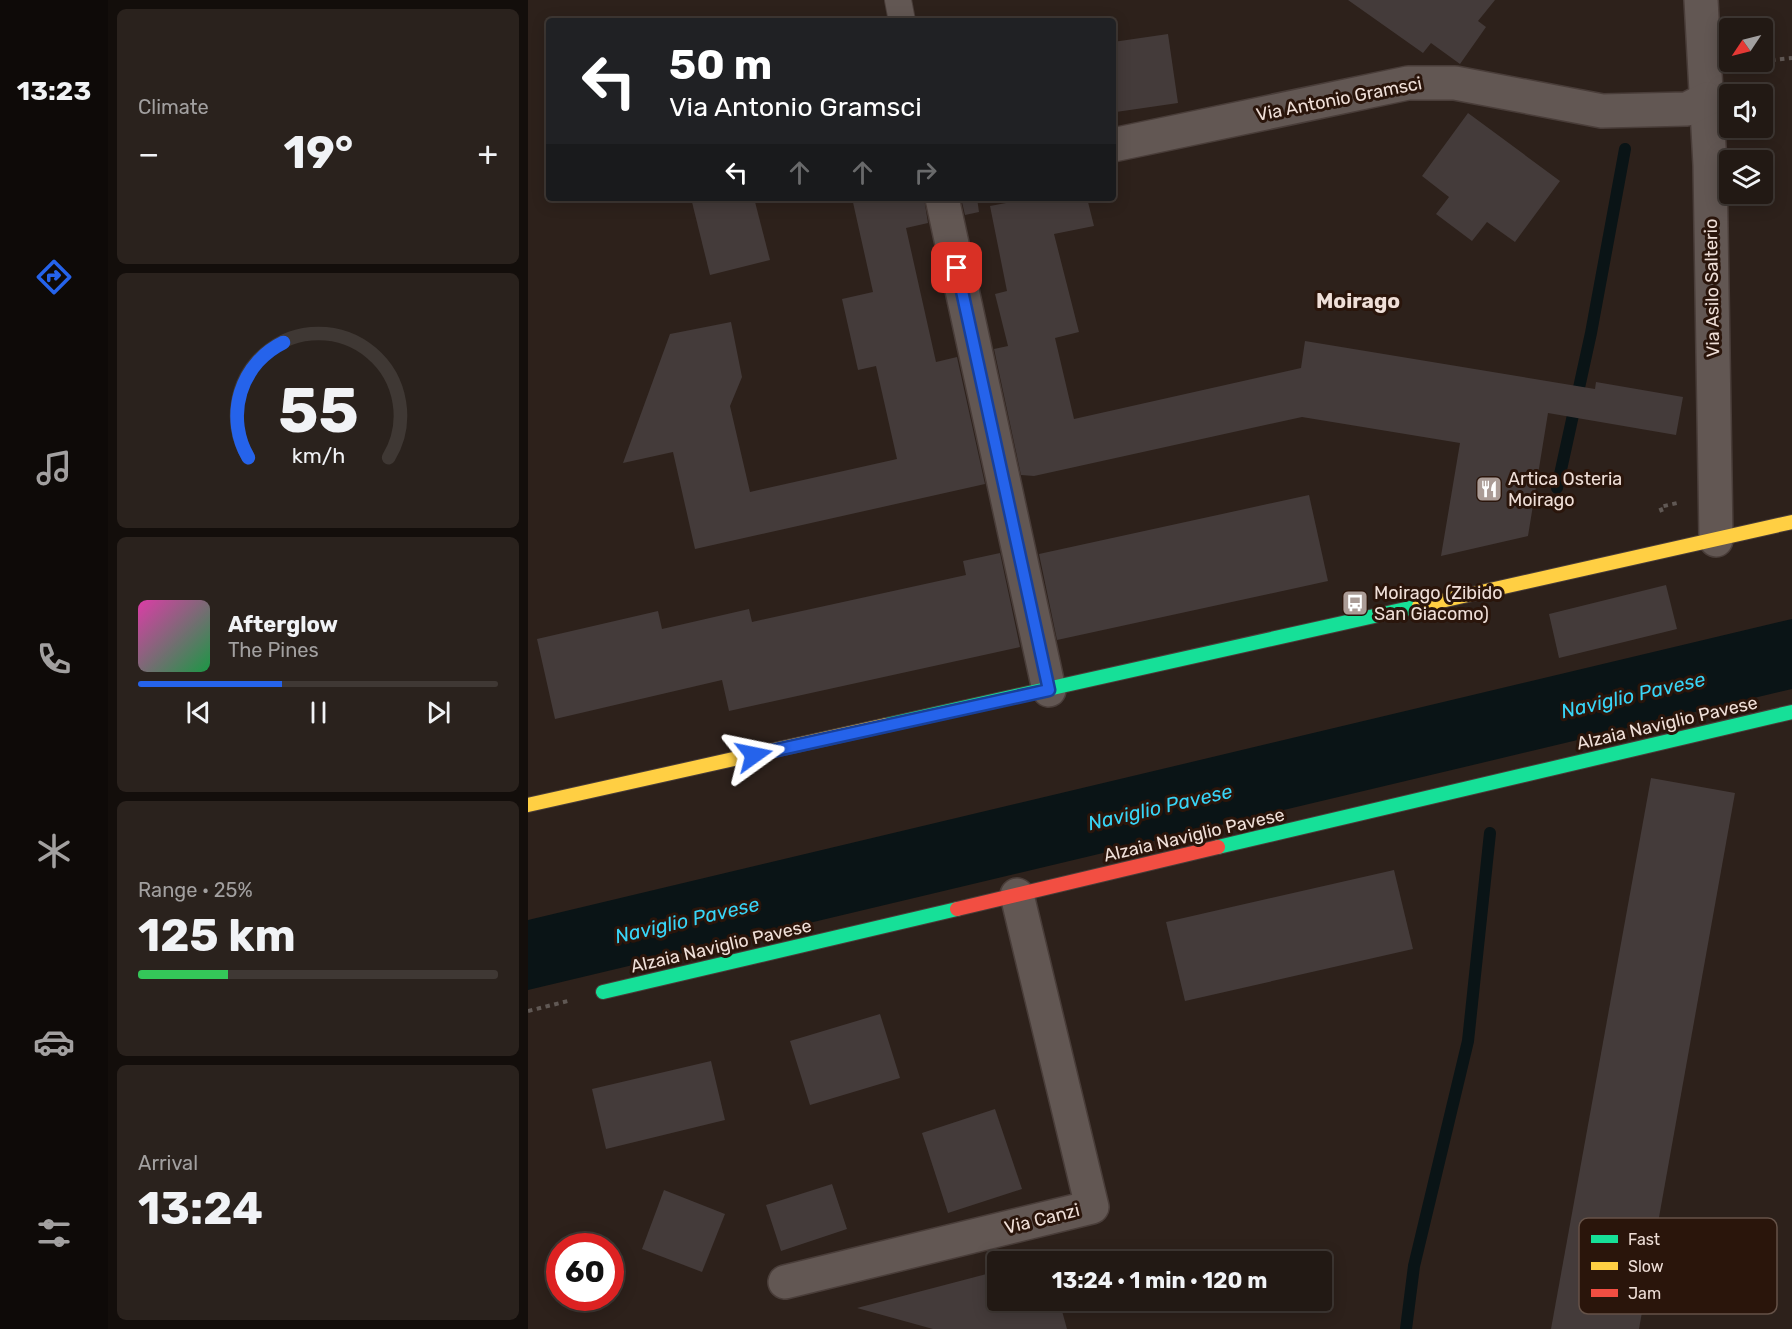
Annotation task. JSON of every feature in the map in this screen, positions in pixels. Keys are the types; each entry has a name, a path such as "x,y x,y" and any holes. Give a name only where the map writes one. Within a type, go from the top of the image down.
{"main road":[{"path":"528,805 1792,522"},
{"name":"Alzaia Naviglio Pavese","path":"603,992 1792,712"}],"street":[{"name":"Via Asilo Salterio","path":"1701,0 1707,99 1716,540"},
{"name":"Via Antonio Gramsci","path":"1116,144 1408,83 1444,82 1602,111 1687,110 1707,99"},
{"path":"943,201 1049,690"},
{"name":"Via Canzi","path":"785,1282 1092,1207 1017,895"}],"lane":[{"path":"898,0 902,18"}],"path":[{"path":"1773,60 1792,58"}],"water":[{"name":"Naviglio Pavese","path":"1792,619 1792,689 528,990 528,920"}],"building":[{"path":"1348,0 1495,0 1478,21 1486,27 1460,64 1431,43 1423,53"},
{"path":"1168,34 1178,103 1116,112 1116,42"},
{"path":"1468,113 1560,181 1515,242 1487,222 1472,241 1436,214 1449,197 1422,176"},
{"path":"692,201 755,201 770,260 710,275"},
{"path":"853,201 924,201 928,223 906,228 936,362 957,357 985,484 695,549 673,452 623,463 670,334 731,322 742,377 730,406 750,492 897,459 876,366 858,370 842,299 873,292"},
{"path":"962,201 977,201 979,212 965,215"},
{"path":"1016,201 1088,201 1094,226 1054,234 1079,332 1055,338 1074,419 1301,368 1305,341 1595,389 1596,382 1683,397 1676,435 1548,413 1528,536 1441,556 1460,443 1302,417 1034,476 1021,475 994,349 1008,346 995,294 1007,291 990,206"},
{"path":"1309,495 1328,581 1057,640 1039,554"},
{"path":"1000,553 1020,647 729,711 722,680 555,719 537,639 658,611 662,629 749,609 752,622 966,575 963,561"},
{"path":"1666,585 1677,629 1559,658 1549,614"},
{"path":"1651,778 1735,793 1659,1218 1579,1218 1579,1314 1642,1314 1639,1329 1551,1329"},
{"path":"1394,870 1413,949 1185,1001 1166,922"},
{"path":"880,1014 900,1078 810,1105 790,1041"},
{"path":"711,1061 725,1120 606,1149 592,1089"},
{"path":"995,1109 1022,1189 948,1213 922,1133"},
{"path":"832,1184 847,1229 781,1251 766,1205"},
{"path":"664,1190 725,1214 702,1272 642,1249"},
{"path":"987,1274 987,1311 1062,1311 1067,1329 933,1329 857,1308"}],"waterway":[{"path":"1557,488 1591,333 1625,149"},
{"path":"1406,1329 1414,1266 1468,1041 1490,833"}],"traffic: fast":[{"path":"886,725 1419,606"},
{"path":"1218,847 1792,712"},
{"path":"603,992 957,909"}],"traffic: slow":[{"path":"1419,606 1792,522"},
{"path":"528,805 886,725"}],"traffic: jam":[{"path":"957,909 1218,847"}],"place":[{"name":"Artica Osteria Moirago","path":"1489,489"},
{"name":"Moirago (Zibido San Giacomo)","path":"1355,603"}],"district":[{"name":"Moirago","path":"1358,301"}],"route":[{"path":"754,755 1049,690 957,268"}]}
